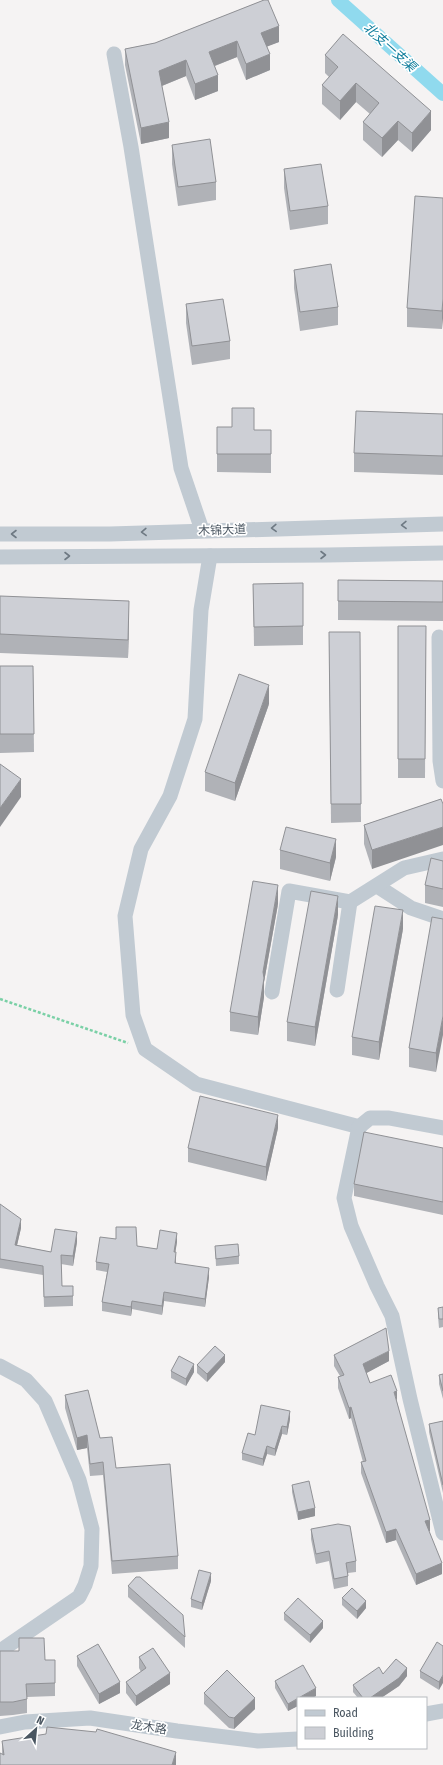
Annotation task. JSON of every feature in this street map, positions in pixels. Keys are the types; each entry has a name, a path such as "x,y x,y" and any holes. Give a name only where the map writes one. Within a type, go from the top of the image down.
{"street":[{"path":"114,54 131,147 181,468 202,530"},
{"name":"木锦大道","path":"0,534 110,534 202,530 443,524"},
{"name":"木锦大道","path":"0,556 210,556 443,553"},
{"path":"210,556 201,610 195,719 170,796 141,850 125,916 132,1014 145,1049 196,1084 365,1122 389,1118 443,1128"},
{"path":"439,637 440,761 443,781"},
{"path":"272,992 289,891 350,902 404,868 443,859"},
{"path":"377,886 411,908 443,919"},
{"path":"337,990 350,902"},
{"path":"365,1122 344,1198 350,1226 392,1316 410,1399 443,1533"},
{"path":"0,1366 26,1380 45,1402 80,1480 92,1529 92,1566 79,1597 0,1650"},
{"path":"427,1714 443,1711"},
{"name":"龙木路","path":"0,1727 25,1722 90,1718 177,1732 258,1741 297,1739"}],"path":[{"path":"0,999 145,1049"}],"building":[{"path":"264,0 268,0 279,26 261,33 270,54 246,64 237,41 209,52 218,75 195,84 186,60 159,71 169,122 141,128 125,49 155,43"},
{"path":"343,34 431,111 412,133 398,121 382,138 363,122 379,103 356,83 340,101 322,85 338,67 325,55"},
{"path":"210,139 216,182 178,187 172,145"},
{"path":"321,164 328,206 290,211 284,169"},
{"path":"415,196 443,198 442,311 407,308"},
{"path":"331,264 338,307 300,312 294,270"},
{"path":"223,299 230,341 192,346 186,304"},
{"path":"232,408 254,408 254,430 271,430 271,454 217,454 217,427 232,427"},
{"path":"356,411 443,414 443,456 354,453"},
{"path":"338,580 443,581 443,602 338,601"},
{"path":"303,583 303,626 254,627 253,584"},
{"path":"0,596 129,601 128,640 0,634"},
{"path":"398,626 426,626 425,759 398,759"},
{"path":"329,632 360,632 361,804 331,804"},
{"path":"0,666 33,666 34,734 0,734"},
{"path":"239,674 269,685 235,783 205,772"},
{"path":"0,764 21,779 0,808"},
{"path":"441,799 443,804 443,827 372,850 364,825"},
{"path":"286,827 336,839 330,863 280,850"},
{"path":"431,858 443,861 443,889 425,885"},
{"path":"253,881 278,885 263,972 264,978 258,1017 230,1012"},
{"path":"311,891 338,896 315,1027 287,1022"},
{"path":"375,906 403,910 379,1042 352,1037"},
{"path":"432,917 443,919 443,1016 436,1053 409,1048"},
{"path":"200,1096 278,1115 266,1167 188,1148"},
{"path":"364,1132 443,1148 443,1202 354,1184"},
{"path":"0,1204 21,1219 15,1245 51,1252 55,1229 77,1232 73,1256 61,1255 62,1286 73,1286 73,1296 44,1297 43,1266 0,1259"},
{"path":"116,1227 136,1227 137,1246 157,1249 160,1230 177,1233 174,1252 176,1252 175,1263 209,1268 205,1299 164,1292 162,1306 132,1301 131,1307 102,1302 109,1264 96,1262 100,1237 116,1239"},
{"path":"238,1244 239,1256 216,1259 215,1246"},
{"path":"443,1307 443,1319 439,1319 438,1308"},
{"path":"386,1328 389,1351 363,1364 370,1383 391,1375 397,1391 394,1392 430,1520 425,1521 442,1563 416,1574 396,1529 386,1532 361,1462 366,1461 351,1407 349,1408 338,1377 344,1375 334,1355"},
{"path":"215,1346 225,1355 207,1374 197,1365"},
{"path":"179,1356 194,1364 186,1379 171,1371"},
{"path":"443,1374 443,1391 439,1375"},
{"path":"88,1390 100,1438 112,1437 116,1468 170,1464 178,1556 112,1561 103,1462 90,1464 87,1435 77,1438 65,1395"},
{"path":"261,1405 290,1411 287,1427 282,1426 275,1449 267,1446 263,1459 242,1453 248,1433 255,1435"},
{"path":"443,1421 443,1485 429,1424"},
{"path":"309,1481 315,1508 298,1512 292,1485"},
{"path":"338,1524 350,1526 356,1561 346,1563 348,1576 334,1579 329,1551 316,1554 311,1529"},
{"path":"199,1570 211,1573 202,1603 191,1599"},
{"path":"136,1577 140,1577 183,1615 185,1637 128,1586"},
{"path":"352,1588 366,1601 357,1611 342,1598"},
{"path":"298,1598 323,1621 310,1635 284,1613"},
{"path":"19,1638 44,1638 45,1660 55,1660 55,1683 26,1684 27,1699 13,1702 0,1702 0,1651 19,1651"},
{"path":"437,1642 443,1646 443,1675 439,1682 420,1671"},
{"path":"98,1644 120,1682 99,1694 77,1656"},
{"path":"153,1648 170,1673 136,1696 126,1682 146,1668 139,1657"},
{"path":"396,1659 407,1668 399,1678 371,1697 362,1697 353,1685 379,1667 383,1674"},
{"path":"303,1665 316,1688 300,1697 297,1697 297,1699 288,1704 275,1681"},
{"path":"227,1670 255,1698 234,1718 229,1717 204,1693"},
{"path":"47,1727 96,1732 97,1729 176,1752 172,1765 0,1765 0,1753 4,1755 2,1741 46,1734"}],"waterway":[{"name":"北支一支渠","path":"338,0 443,94"}]}
